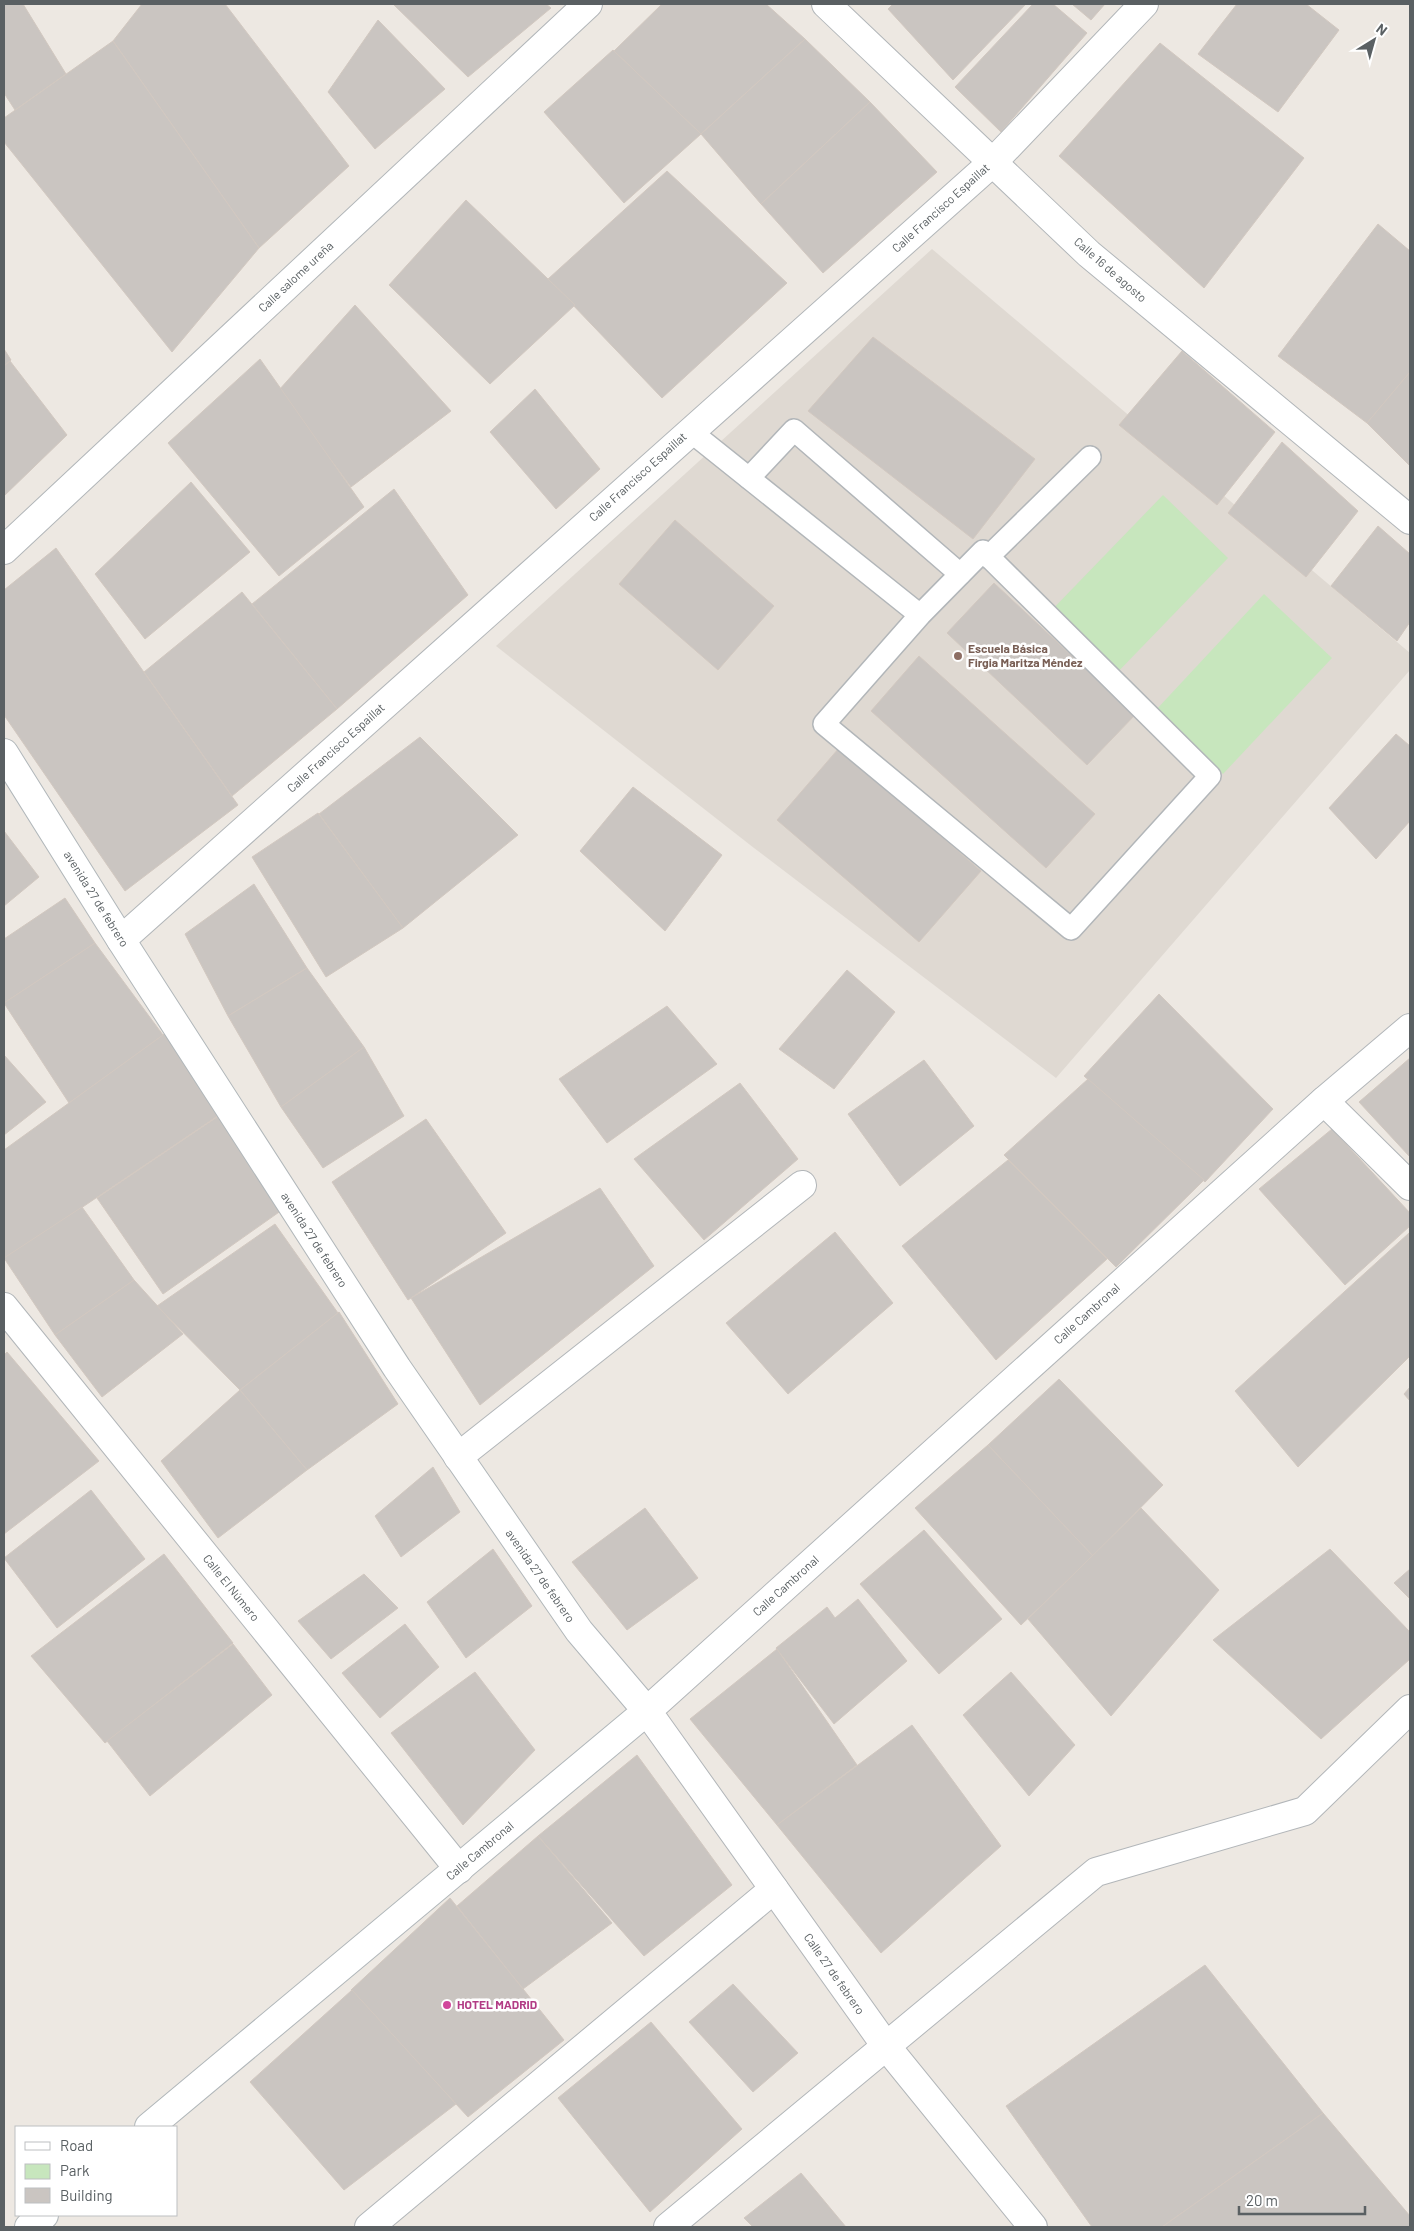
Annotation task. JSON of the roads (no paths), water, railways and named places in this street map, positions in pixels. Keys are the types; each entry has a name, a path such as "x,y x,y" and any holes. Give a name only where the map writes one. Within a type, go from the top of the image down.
{"street":[{"name":"Calle salome ureña","path":"4,550 588,4"},
{"name":"Calle 16 de agosto","path":"826,4 1089,254 1410,520"},
{"name":"Calle Francisco Espaillat","path":"122,940 993,162 1144,4"},
{"name":"avenida 27 de febrero","path":"4,753 396,1368 579,1631 647,1712"},
{"name":"Calle Cambronal","path":"150,2126 647,1712 1324,1101 1410,1028"},
{"path":"1324,1101 1410,1186"},
{"path":"458,1457 802,1185"},
{"name":"Calle El Número","path":"4,1307 459,1869"},
{"path":"668,2227 1096,1872 1305,1811 1410,1709"},
{"name":"Calle 27 de febrero","path":"647,1712 886,2046 1033,2227"},
{"path":"369,2227 774,1890"},
{"path":"29,2227 43,2216"}],"lane":[{"path":"749,478 794,430 960,574"},
{"path":"690,431 920,615"},
{"path":"988,557 1090,457"},
{"path":"983,551 1210,776 1071,929 824,724 920,615 960,574 983,551"}],"place":[{"name":"Escuela Básica Firgia Maritza Méndez","path":"958,656"},
{"name":"HOTEL MADRID","path":"447,2005"}]}
